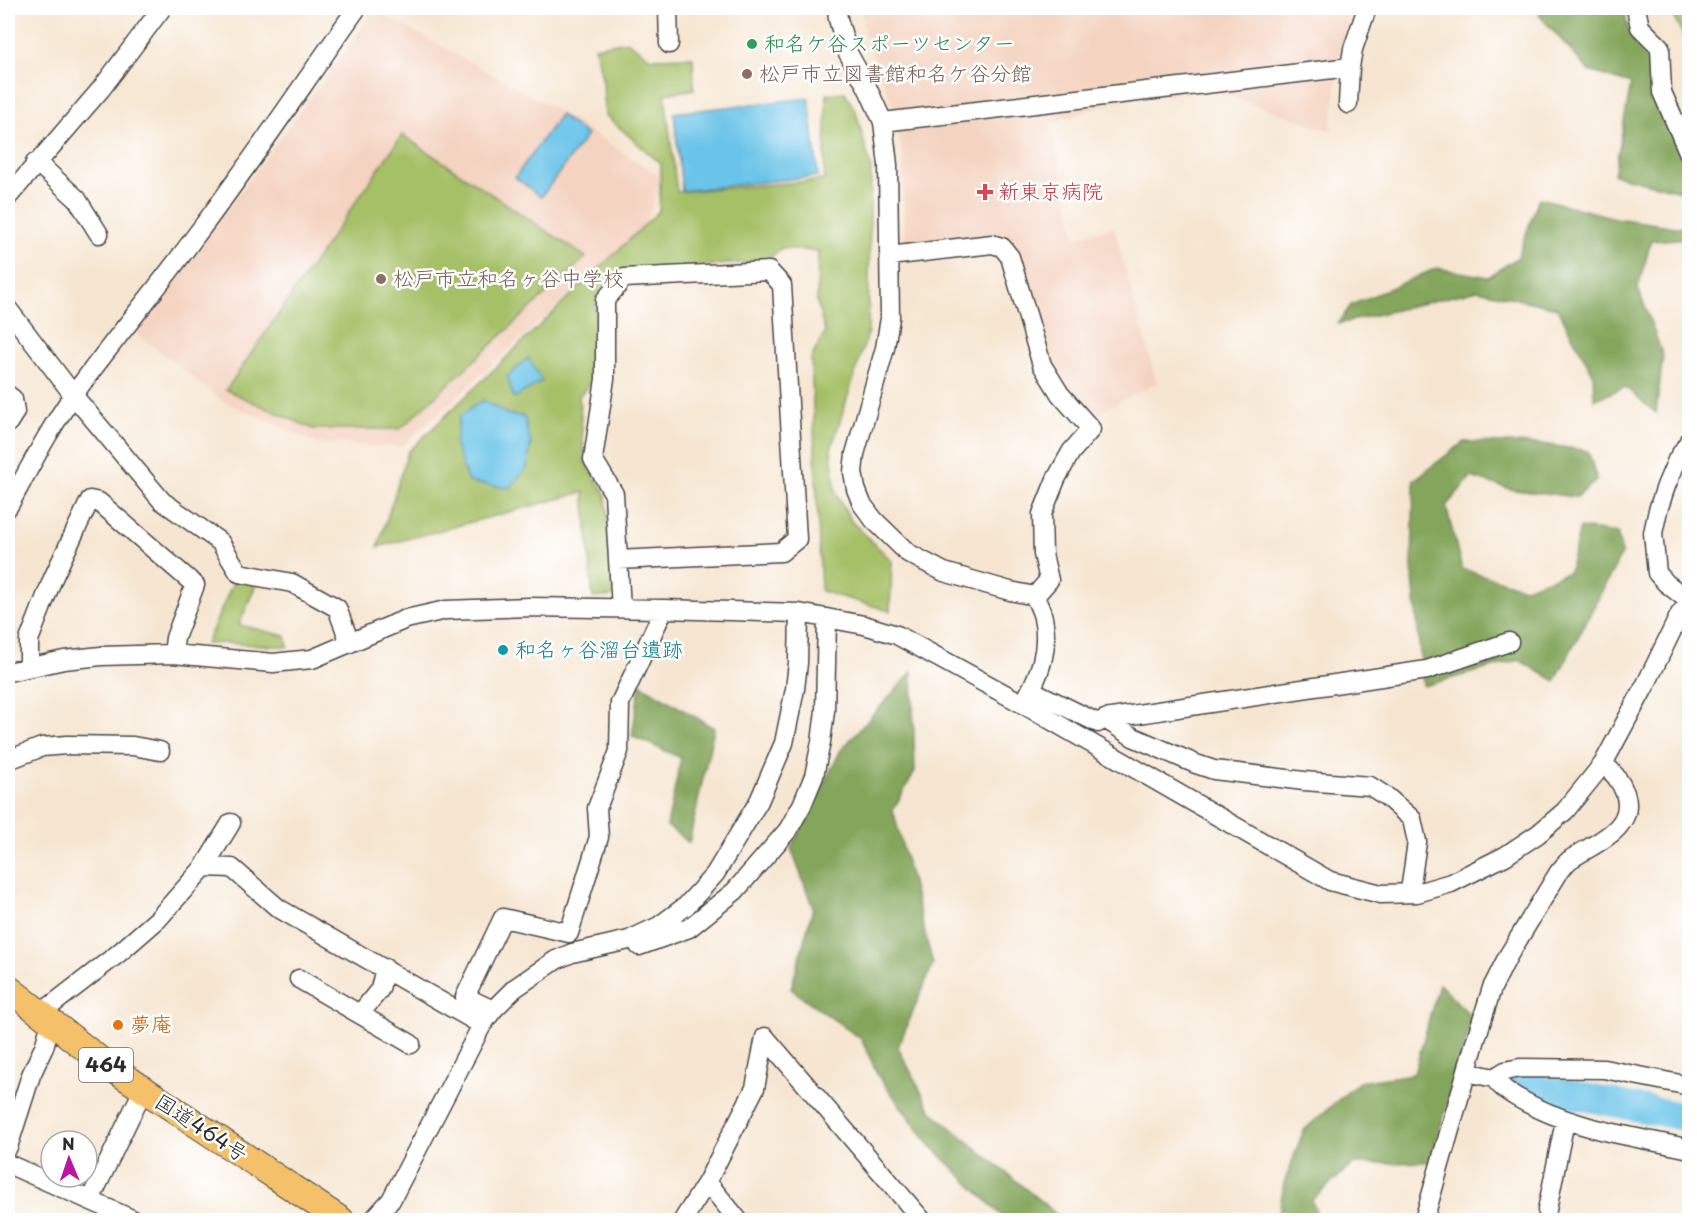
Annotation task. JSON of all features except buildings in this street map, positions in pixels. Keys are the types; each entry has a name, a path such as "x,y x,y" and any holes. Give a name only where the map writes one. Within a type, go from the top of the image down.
{"highway":[{"name":"国道464号","path":"8,988 104,1063 341,1221"}],"street":[{"path":"8,197 112,74 162,8"},
{"path":"8,507 73,395 232,188 357,8"},
{"path":"668,8 669,44"},
{"path":"837,8 848,53 883,122 888,165 890,318 885,348 855,454 853,472 856,489 862,504 874,520 908,553 944,572 1035,596"},
{"path":"1348,104 1353,49 1367,8"},
{"path":"1636,8 1640,27 1660,47 1662,92 1689,156"},
{"path":"883,122 1350,67"},
{"path":"35,164 42,167 77,199 99,234"},
{"path":"889,256 992,244 1002,247 1010,257 1042,365 1060,394 1091,429 1071,452 1056,479 1042,514 1043,554 1049,580 1035,596"},
{"path":"618,560 781,552 797,539 782,285 769,272 624,278 605,300 605,379 593,459 614,494 618,560 621,608"},
{"path":"8,309 73,395 162,501 220,542 239,573 292,583 337,608 350,643"},
{"path":"8,395 12,399 15,412 8,423"},
{"path":"1027,697 1330,881 1381,894 1417,893 1451,883 1505,856 1538,834 1565,810 1603,764 1646,684 1680,614 1689,601 1657,573 1653,533 1666,486 1689,440"},
{"path":"29,666 29,640 53,578 90,500 99,502 195,585 175,638 173,654"},
{"path":"1027,697 1045,656 1046,637 1043,616 1035,596"},
{"path":"8,672 29,666 101,656 173,654 273,663 312,659 406,619 446,610 529,607 799,613 864,625 897,635 1027,697 1098,723 1105,719 1427,670 1509,642"},
{"path":"488,1018 465,997 503,918 569,933 599,837 597,808 618,751 620,703 664,609"},
{"path":"373,1221 391,1200 488,1018 515,988 572,953 628,940 659,926 686,906 715,874 759,801 784,743 795,690 799,613"},
{"path":"539,972 575,960 640,945 689,928 735,891 789,830 814,776 821,742 825,711 827,618"},
{"path":"1105,719 1133,737 1214,770 1370,786 1387,797 1412,819 1417,842 1411,884 1417,893"},
{"path":"8,760 42,747 68,745 133,746 160,751"},
{"path":"1424,1221 1492,988 1508,956 1559,872 1569,860 1620,826 1625,817 1626,797 1622,786 1614,773 1603,764"},
{"path":"8,1147 31,1075 45,1047 45,1018 158,919 204,867 231,823"},
{"path":"204,867 232,868 278,908 385,968 488,1018"},
{"path":"360,1014 380,989 385,968"},
{"path":"299,980 411,1044"},
{"path":"682,1221 707,1182 755,1088 765,1037 922,1221"},
{"path":"1494,1078 1505,1071 1520,1068 1604,1069 1689,1086"},
{"path":"1467,1072 1494,1078 1500,1087 1528,1104 1565,1121 1689,1149"},
{"path":"90,1200 143,1090"},
{"path":"1546,1210 1565,1121"},
{"path":"8,1164 134,1221"},
{"path":"707,1182 738,1221"}],"shaded area":[{"name":"新東京病院","path":"861,8 1353,8 1341,45 1331,131 1210,90 1115,100 1050,125 1076,237 1114,227 1157,383 1098,413 1085,412 1045,359 1010,237 1005,233 908,245 904,242 903,157 892,104 865,35"},
{"name":"松戸市立和名ヶ谷中学校","path":"375,10 560,112 661,177 646,225 401,447 317,443 223,401 136,333"}],"green space":[{"path":"1539,8 1624,8 1628,29 1660,61 1689,147 1689,193 1614,175 1631,84 1589,71 1539,15"},
{"path":"1672,8 1689,8 1689,46 1672,14"},
{"path":"627,41 651,58 693,57 694,89 665,94 677,192 824,180 827,94 845,92 856,112 871,167 868,333 831,449 836,494 852,522 892,561 890,611 821,591 811,359 825,332 817,302 818,251 781,248 767,261 622,272 596,297 597,376 579,396 585,462 606,495 613,596 593,598 584,492 378,547 408,452 659,211 661,164 605,115 603,82 595,47"},
{"path":"402,135 586,257 400,429 313,429 226,390"},
{"path":"1539,198 1615,218 1689,229 1689,238 1651,241 1638,288 1663,356 1656,413 1625,387 1594,400 1593,374 1557,308 1478,290 1338,324 1351,305 1437,268 1488,277 1518,257"},
{"path":"1464,442 1542,444 1588,451 1597,480 1577,497 1513,490 1471,477 1446,506 1462,569 1525,588 1569,572 1580,528 1617,533 1622,553 1555,681 1519,660 1423,686 1412,567 1414,480"},
{"path":"235,578 258,580 239,625 286,636 288,647 228,643 206,644"},
{"path":"912,672 915,771 893,810 933,964 898,1047 931,1111 1055,1213 1057,1220 1006,1220 929,1144 879,1077 861,1039 791,989 813,908 791,848 841,750"},
{"path":"640,684 714,728 689,843 667,826 681,758 632,736"},
{"path":"1439,984 1473,1018 1430,1162 1353,1164 1312,1200 1319,1220 1278,1220 1284,1183 1304,1130 1359,1082 1414,1074"}],"water":[{"path":"809,98 818,176 682,191 674,113"},
{"path":"560,115 587,135 541,197 515,177"},
{"path":"528,358 542,381 514,398 507,377"},
{"path":"483,400 507,414 525,417 531,443 527,468 509,488 468,482 455,445 460,416"}],"waterway":[{"path":"1518,1084 1690,1118"}],"place":[{"name":"和名ケ谷スポーツセンター","path":"752,44"},
{"name":"松戸市立図書館和名ケ谷分館","path":"747,74"},
{"name":"新東京病院","path":"985,192"},
{"name":"松戸市立和名ヶ谷中学校","path":"381,279"},
{"name":"和名ヶ谷溜台遺跡","path":"503,650"},
{"name":"夢庵","path":"118,1025"}]}
